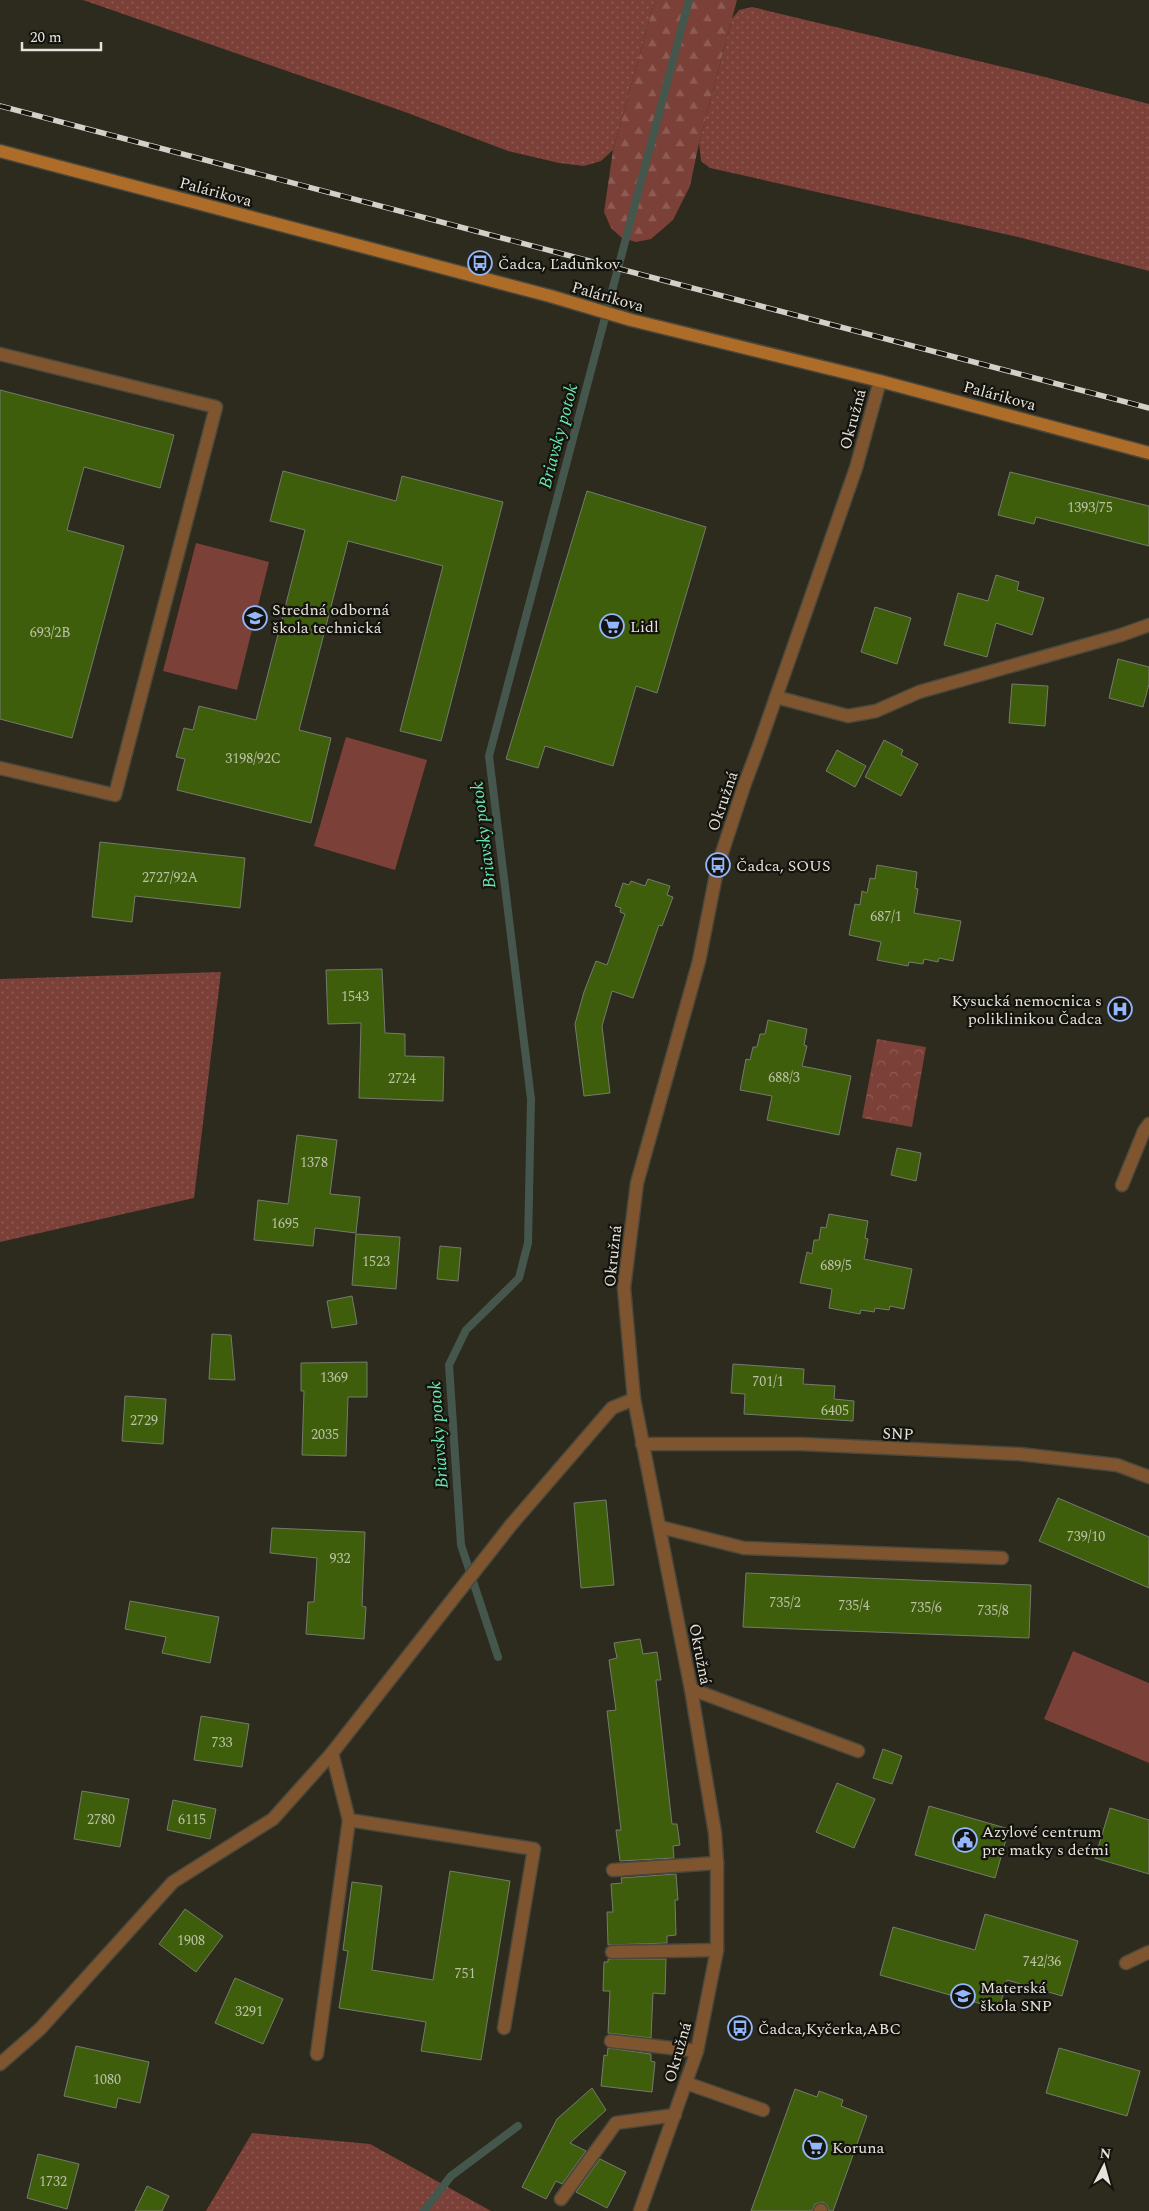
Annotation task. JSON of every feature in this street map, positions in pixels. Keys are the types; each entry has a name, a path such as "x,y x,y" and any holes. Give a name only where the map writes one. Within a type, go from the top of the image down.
{"main road":[{"name":"Palárikova","path":"0,152 542,294 631,320 880,381 1149,453"}],"street":[{"path":"0,354 216,407 115,795 0,768"},
{"name":"Okružná","path":"640,2211 697,2051 717,1950 717,1863 715,1833 691,1689 634,1399 624,1288 638,1183 699,961 718,865 856,468 880,381"},
{"path":"776,697 848,716 876,711 919,692 1121,635 1149,625"},
{"path":"1122,1185 1144,1131 1149,1124"},
{"path":"0,2064 6,2061 40,2029 173,1882 273,1820 332,1752 511,1524 612,1408 634,1399"},
{"name":"SNP","path":"642,1444 801,1444 1019,1454 1117,1465 1149,1477"},
{"path":"660,1527 744,1548 1002,1558"},
{"path":"691,1689 858,1751"},
{"path":"317,2054 349,1820 332,1752"},
{"path":"349,1820 534,1849 504,2028"},
{"path":"613,1870 717,1863"},
{"path":"612,1952 717,1950"},
{"path":"1126,1963 1149,1952"},
{"path":"610,2041 697,2051"},
{"path":"686,2083 763,2110"},
{"path":"561,2199 616,2123 675,2115"}],"green space":[{"path":"83,0 655,0 613,150 601,161 584,166 559,163 508,151 405,112"},
{"path":"655,0 737,0 699,143 690,186 673,220 651,239 636,242 622,238 611,228 604,212 613,150"},
{"path":"752,7 1037,75 1149,104 1149,271 1018,237 710,168 701,161 699,143 732,19 739,10"},
{"path":"196,543 269,562 237,690 163,671"},
{"path":"346,737 427,760 395,870 314,846"},
{"path":"221,972 194,1198 0,1242 0,979"},
{"path":"877,1039 926,1047 912,1127 862,1118"},
{"path":"1073,1651 1149,1683 1149,1763 1044,1719"},
{"path":"252,2133 370,2144 491,2211 206,2211"}],"building":[{"path":"0,390 174,435 160,488 84,467 67,530 124,546 72,738 0,719"},
{"path":"283,471 396,501 402,476 503,502 441,741 400,731 443,566 348,541 299,730 331,738 311,823 177,790 185,759 176,757 184,728 193,730 199,706 256,720 305,530 270,521"},
{"path":"1010,472 1149,506 1149,546 1036,517 1034,524 998,515"},
{"name":"Lidl","path":"587,491 706,527 657,693 636,686 613,766 545,746 538,768 506,759"},
{"path":"996,575 1019,582 1017,590 1044,598 1032,635 996,623 987,657 944,645 958,593 988,601"},
{"path":"875,607 911,618 897,664 861,652"},
{"path":"1118,659 1149,667 1149,684 1143,707 1109,698"},
{"path":"1012,684 1048,686 1045,726 1009,723"},
{"path":"884,740 903,750 901,755 918,764 901,796 865,777"},
{"path":"837,750 866,766 855,787 826,771"},
{"path":"100,842 245,858 240,908 135,896 132,922 92,917"},
{"path":"877,865 917,872 915,888 918,889 914,913 961,921 953,961 939,958 938,962 924,959 923,964 909,962 908,966 877,960 881,942 849,935 855,904 860,905 862,891 867,893 870,878 875,879"},
{"path":"648,879 670,886 667,895 673,897 662,926 659,925 633,998 612,991 602,1026 610,1093 584,1096 575,1024 584,992 596,961 607,965 625,914 620,912 621,908 615,906 623,883 629,885 631,881 645,886"},
{"path":"382,969 385,1033 405,1034 405,1056 444,1057 443,1101 359,1098 361,1023 328,1024 326,970"},
{"path":"768,1020 807,1029 804,1045 807,1046 802,1066 851,1076 839,1135 767,1120 772,1096 740,1090 746,1059 750,1060 753,1047 757,1047 760,1034 765,1034"},
{"path":"297,1135 337,1140 330,1194 360,1197 356,1233 315,1228 313,1246 254,1240 258,1200 288,1204"},
{"path":"897,1148 921,1153 916,1181 891,1175"},
{"path":"829,1214 868,1221 865,1238 868,1239 864,1259 912,1269 904,1309 890,1306 889,1310 875,1308 874,1312 861,1310 860,1314 829,1308 832,1289 800,1283 807,1252 812,1254 814,1240 819,1240 821,1227 826,1228"},
{"path":"356,1234 400,1237 396,1289 352,1285"},
{"path":"440,1246 461,1248 458,1281 437,1279"},
{"path":"352,1296 357,1324 332,1328 327,1301"},
{"path":"212,1334 231,1335 235,1380 209,1379"},
{"path":"367,1362 367,1397 348,1397 346,1456 302,1455 304,1391 301,1391 301,1363"},
{"path":"733,1364 804,1369 803,1384 835,1386 834,1399 854,1401 853,1421 744,1414 745,1394 731,1393"},
{"path":"125,1396 166,1399 163,1444 122,1441"},
{"path":"1058,1498 1149,1537 1149,1588 1039,1541"},
{"path":"606,1500 614,1585 581,1588 574,1503"},
{"path":"272,1528 365,1532 362,1606 366,1607 364,1639 306,1634 308,1602 314,1602 317,1558 270,1553"},
{"path":"746,1573 1031,1585 1029,1638 743,1627"},
{"path":"130,1601 219,1617 210,1663 162,1653 166,1637 125,1629"},
{"path":"640,1639 643,1654 657,1652 661,1680 656,1680 672,1824 677,1824 680,1845 673,1846 674,1858 620,1861 616,1830 621,1830 607,1711 616,1710 609,1660 617,1658 614,1643"},
{"path":"201,1716 249,1724 242,1767 194,1760"},
{"path":"883,1749 902,1756 892,1784 873,1778"},
{"path":"837,1783 875,1799 854,1848 816,1832"},
{"path":"82,1791 129,1799 120,1847 74,1839"},
{"path":"173,1800 216,1809 210,1839 167,1830"},
{"path":"929,1806 1009,1829 995,1878 915,1855"},
{"path":"1110,1808 1149,1820 1149,1874 1095,1858"},
{"path":"450,1871 510,1881 481,2060 421,2051 426,2022 339,2008 348,1951 343,1950 352,1882 382,1886 372,1970 433,1980"},
{"path":"676,1874 678,1900 675,1900 676,1935 667,1936 667,1943 608,1945 607,1912 613,1912 611,1884 622,1883 621,1878"},
{"path":"185,1909 223,1936 196,1972 159,1944"},
{"path":"985,1914 1078,1941 1062,1996 1007,1980 999,2009 880,1975 893,1927 975,1950"},
{"path":"608,1959 666,1959 665,1994 653,1993 651,2038 608,2033 610,1991 603,1991 604,1962 608,1962"},
{"path":"235,1978 283,1999 263,2044 215,2023"},
{"path":"76,2046 149,2062 140,2103 118,2098 116,2108 64,2096"},
{"path":"608,2048 651,2054 651,2061 655,2062 652,2092 601,2086 604,2055 607,2056"},
{"path":"1059,2048 1140,2071 1127,2116 1046,2093"},
{"path":"592,2088 606,2110 570,2143 586,2151 562,2184 556,2181 546,2199 522,2187 557,2119"},
{"name":"Koruna","path":"795,2089 817,2097 819,2091 843,2100 841,2106 867,2116 833,2211 829,2211 827,2205 823,2202 815,2204 812,2211 751,2211"},
{"path":"38,2154 79,2164 67,2209 27,2198"},
{"path":"600,2159 626,2172 607,2208 576,2192"},
{"path":"147,2186 169,2196 162,2211 135,2211"}],"waterway":[{"name":"Briavsky potok","path":"498,1657 461,1545 449,1365 466,1330 519,1278 528,1243 531,1099 489,756 689,0"},
{"name":"Briavsky potok","path":"424,2211 451,2176 518,2126"}],"railway":[{"path":"0,106 1149,408"}],"place":[{"name":"Čadca, Ľadunkov","path":"480,263"},
{"name":"Stredná odborná škola technická","path":"255,618"},
{"name":"Lidl","path":"612,626"},
{"name":"Čadca, SOUS","path":"718,865"},
{"name":"Kysucká nemocnica s poliklinikou Čadca","path":"1120,1009"},
{"name":"Azylové centrum pre matky s deťmi","path":"965,1840"},
{"name":"Materská škola SNP","path":"963,1996"},
{"name":"Čadca,Kyčerka,ABC","path":"740,2028"},
{"name":"Koruna","path":"815,2147"}]}
